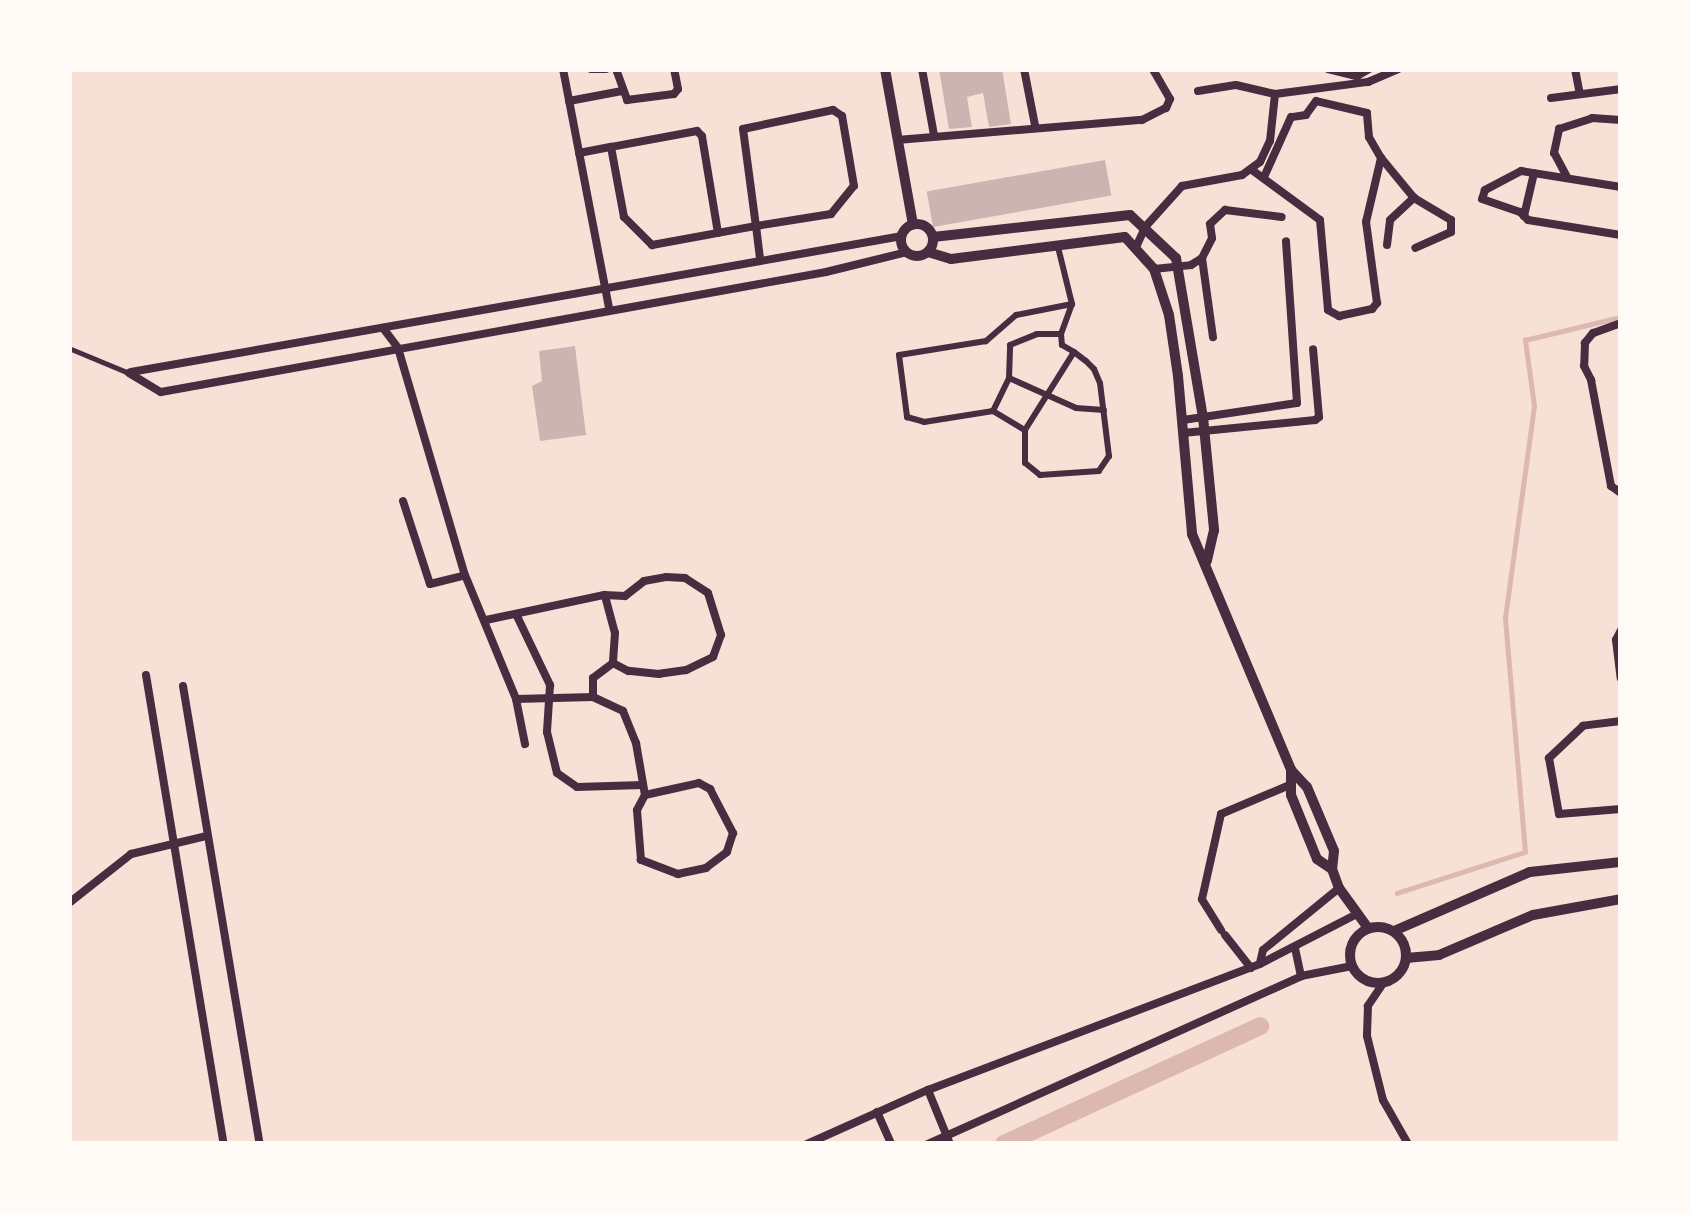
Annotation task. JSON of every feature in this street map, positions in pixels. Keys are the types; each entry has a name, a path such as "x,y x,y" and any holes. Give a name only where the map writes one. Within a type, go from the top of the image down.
{"street":[{"path":"563,69 609,310"},
{"path":"591,69 606,69"},
{"path":"616,69 627,100 674,94 678,89 674,69"},
{"path":"885,69 913,225"},
{"path":"922,69 934,135"},
{"path":"1024,69 1034,125"},
{"path":"897,140 1034,125 1142,120 1158,114 1170,99 1153,69"},
{"path":"1328,69 1357,76 1369,69"},
{"path":"1198,91 1236,85 1275,94 1368,82 1398,69"},
{"path":"1575,69 1580,94"},
{"path":"1551,98 1621,89"},
{"path":"569,101 622,91"},
{"path":"1264,176 1275,141 1275,94"},
{"path":"1136,247 1146,226 1182,186 1252,170 1291,117 1306,115 1322,99 1367,113 1369,137 1382,158 1414,198 1451,220 1450,232 1415,248"},
{"path":"611,147 624,218 652,245 756,226 831,214 851,196 842,116 833,110 748,124 743,130 756,226 760,260"},
{"path":"1568,178 1554,153 1559,129 1592,118 1621,120"},
{"path":"579,153 697,131 702,136 718,233"},
{"path":"1252,170 1320,220 1328,310 1339,316 1372,309 1377,303 1367,214 1382,158"},
{"path":"1621,187 1510,173 1482,199 1525,216 1621,235"},
{"path":"1525,216 1534,173"},
{"path":"1367,214 1396,210 1414,198"},
{"path":"1387,244 1396,210"},
{"path":"1213,337 1202,258 1212,238 1210,224 1225,211 1282,217"},
{"path":"933,237 1130,215 1146,226 1180,268 1204,424 1214,530 1207,561"},
{"path":"1125,238 1130,215"},
{"path":"130,373 902,236 913,225 923,225 933,237"},
{"path":"902,236 907,252"},
{"path":"130,373 161,392 907,252 919,256 928,251 933,237"},
{"path":"928,251 951,259 1125,238 1154,269 1169,315 1192,534 1294,778 1334,850 1332,869 1339,888 1368,928 1394,931 1530,872 1621,862"},
{"path":"1204,424 1298,403 1286,241"},
{"path":"1058,247 1072,304 1060,334 1062,345 1073,352 1094,369 1109,457 1099,471 1030,471 1025,430 1073,352"},
{"path":"1154,269 1180,268 1202,258"},
{"path":"1025,430 993,411 914,421 907,417 898,355 986,341 1016,315 1072,304"},
{"path":"1621,323 1593,334 1585,343 1584,366 1591,380 1611,486 1621,493"},
{"path":"383,328 398,348 465,575 516,699 525,744"},
{"path":"993,411 1009,378 1010,345 1037,334 1060,334"},
{"path":"1182,427 1319,417 1313,349"},
{"path":"1009,378 1076,408 1103,410"},
{"path":"403,501 430,584 465,575"},
{"path":"486,620 604,595 625,596 644,581 685,578 708,593 721,635 713,657 686,670 659,674 628,671 613,663"},
{"path":"593,697 593,678 613,663 615,633 604,595"},
{"path":"516,614 550,685 550,698 547,731 557,773 577,788 644,790 699,783 710,789 733,832 728,852 706,868 677,874 641,860 637,810 644,790 636,742 623,710 593,697 550,698 516,699"},
{"path":"1621,630 1616,640 1621,678"},
{"path":"146,676 224,1144"},
{"path":"183,686 260,1144"},
{"path":"1621,721 1583,726 1549,758 1559,814 1621,809"},
{"path":"1256,966 1223,932 1202,899 1221,814 1294,778"},
{"path":"69,903 131,854 206,836"},
{"path":"1256,966 1263,950 1339,888"},
{"path":"1406,958 1439,955 1533,915 1621,899"},
{"path":"807,1144 928,1090 1256,966 1357,914"},
{"path":"1368,928 1350,948 1352,967 1365,980 1384,982"},
{"path":"1394,931 1405,946 1406,958 1400,972 1384,982 1368,1006 1367,1036 1383,1100 1408,1144"},
{"path":"1294,948 1301,976"},
{"path":"928,1144 949,1140 1301,976 1352,967"},
{"path":"928,1090 949,1140"},
{"path":"878,1112 891,1144"}],"lane":[{"path":"69,348 130,373"}],"building":[{"path":"939,69 1002,69 1011,124 989,127 983,93 967,97 972,127 949,129"},
{"path":"1105,160 1111,195 933,227 927,191"},
{"path":"575,346 586,435 540,441 532,386 542,381 539,351"}],"waterway":[{"path":"1397,893 1525,852 1505,618 1534,406 1525,340 1621,317"},
{"path":"1004,1144 1260,1026"}]}
